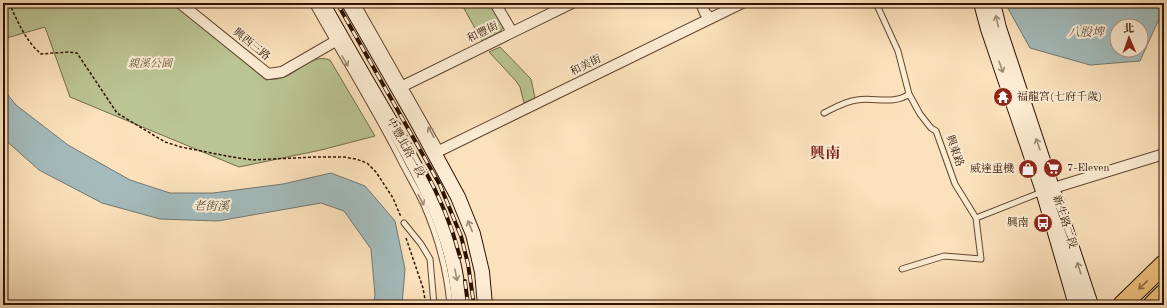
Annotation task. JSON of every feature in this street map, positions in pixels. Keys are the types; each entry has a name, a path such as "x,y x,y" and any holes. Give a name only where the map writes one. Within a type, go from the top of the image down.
{"highway":[{"path":"1122,305 1164,264"},
{"path":"1152,305 1164,293"}],"main road":[{"name":"中豐北路一段","path":"322,3 419,171 435,206 453,257 459,287 460,305"},
{"path":"349,3 458,197 473,234 482,272 485,305"},
{"name":"新生路二段","path":"981,3 988,29 1091,305"},
{"name":"新生路二段","path":"993,3 999,28 1048,190 1076,305"}],"street":[{"name":"興西三路","path":"180,3 268,74 282,72 334,42"},
{"path":"495,3 512,32"},
{"name":"和豐街","path":"405,85 572,3"},
{"path":"701,3 706,13 711,18"},
{"path":"708,3 712,10 711,18"},
{"name":"和美街","path":"441,150 742,3"},
{"path":"1048,190 1164,154"}],"lane":[{"name":"中豐北路一段","path":"312,3 381,121 424,204 442,255 450,305"},
{"path":"357,3 441,150 450,181"},
{"name":"興東路","path":"876,3 898,51 909,94 920,114 936,132 955,184 976,218"},
{"path":"824,113 856,100 903,99 909,94"},
{"path":"902,269 944,256 981,260 976,218 1048,190"},
{"path":"404,223 421,244 430,259 434,305"}],"path":[{"path":"9,3 25,37 34,48 41,54 69,52 77,53 117,113 165,142 181,147 254,160 314,157 356,159 367,163 376,172 393,198 404,223 404,230 423,288 426,305"}],"green space":[{"name":"親溪公園","path":"3,3 172,3 266,80 287,76 317,59 330,60 375,136 321,150 239,167 70,97 45,27 3,39"},
{"path":"461,3 491,3 503,27 501,31 482,41"},
{"path":"500,47 531,79 535,98 524,103 520,87 516,81 489,52"}],"water":[{"name":"八股埤","path":"1005,3 1164,3 1164,8 1149,41 1149,18 1109,18 1109,58 1141,58 1140,61 1090,65 1030,48"},
{"name":"老街溪","path":"3,89 16,105 68,145 130,180 170,193 213,193 283,184 331,173 365,186 395,221 405,269 402,305 373,305 375,295 371,249 344,211 321,203 218,221 160,219 102,203 39,170 3,138"}],"railway":[{"path":"337,3 440,185 461,236 468,264 474,305"},
{"path":"423,167 444,211 460,257"},
{"path":"465,281 468,305"}],"place":[{"name":"福龍宮(七府千歲)","path":"1003,97"},
{"name":"7-Eleven","path":"1053,168"},
{"name":"威達重機","path":"1028,169"},
{"name":"興南","path":"1043,223"}],"district":[{"name":"興南","path":"825,154"}]}
